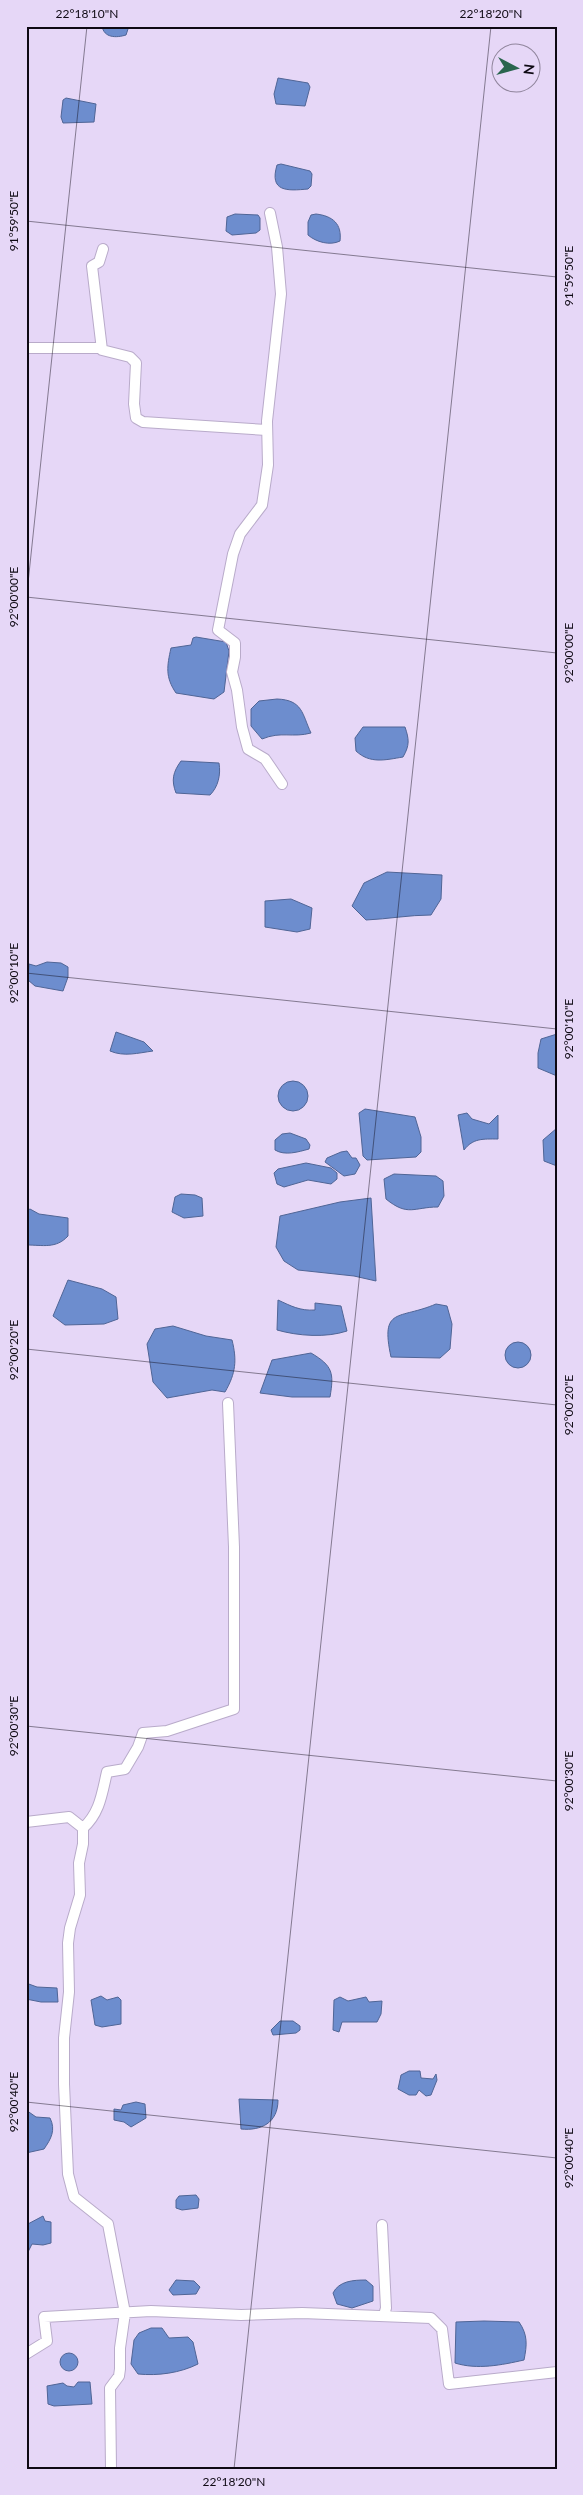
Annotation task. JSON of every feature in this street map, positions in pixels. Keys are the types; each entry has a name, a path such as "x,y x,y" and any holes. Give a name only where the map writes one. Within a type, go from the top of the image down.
{"street":[{"path":"270,213 277,247 280,294 267,430 268,464 262,505 240,534 233,554 218,630 235,642 232,672 237,690 242,728 248,749 265,759 282,784"},
{"path":"103,249 99,262 92,266 102,348 107,353 130,357 136,363 134,404 136,418 143,422 267,430"},
{"path":"26,348 102,348"},
{"path":"82,1828 92,1820 99,1805 107,1772 125,1769 138,1747 143,1733 167,1731 234,1709 234,1547 228,1403"},
{"path":"26,1822 69,1818 82,1828 84,1844 79,1863 80,1895 70,1928 68,1943 69,1992 64,2038 68,2174 74,2197 108,2224 125,2313 120,2348 119,2376 110,2388 111,2469"},
{"path":"382,2225 386,2308 384,2315"},
{"path":"26,2354 47,2341 44,2317 151,2311 241,2315 302,2313 384,2315 431,2318 442,2329 449,2384 557,2372"}],"water":[{"path":"102,26 129,26 126,35 115,37 105,33"},
{"path":"278,78 308,83 310,87 305,106 276,104 274,94"},
{"path":"66,98 96,104 94,122 63,123 61,117 63,100"},
{"path":"281,164 310,171 312,174 311,186 308,189 300,190 282,188 278,185 275,174 277,165"},
{"path":"235,214 258,215 260,218 260,230 256,233 232,235 226,231 227,217"},
{"path":"316,214 332,219 335,222 338,226 340,241 332,243 323,242 315,240 308,235 308,222 311,215"},
{"path":"193,638 226,642 229,651 224,692 214,699 176,693 170,682 168,666 171,648 191,645"},
{"path":"286,700 297,705 311,733 275,735 262,739 251,726 251,709 259,701"},
{"path":"363,727 405,727 408,742 403,757 378,760 361,755 356,751 355,738"},
{"path":"181,761 219,763 218,781 210,795 176,793 174,776"},
{"path":"387,872 442,875 441,899 431,915 366,920 352,906 364,883"},
{"path":"291,899 312,908 310,929 297,932 265,927 265,901"},
{"path":"47,962 61,963 68,967 68,977 63,991 35,986 28,980 29,964 36,966"},
{"path":"116,1032 144,1042 153,1051 126,1054 110,1051"},
{"path":"557,1034 557,1076 538,1068 538,1053 541,1039"},
{"path":"293,1081 304,1085 308,1096 304,1107 293,1111 282,1107 278,1096 282,1085"},
{"path":"365,1109 415,1117 421,1137 421,1152 416,1157 367,1160 363,1156 359,1113"},
{"path":"467,1113 472,1119 489,1124 498,1115 498,1139 475,1141 464,1150 458,1115"},
{"path":"557,1128 557,1166 544,1161 543,1140"},
{"path":"290,1133 306,1139 310,1145 309,1149 287,1153 275,1150 275,1140 282,1134"},
{"path":"347,1151 352,1158 356,1158 360,1165 355,1174 344,1176 325,1162 327,1158"},
{"path":"306,1163 331,1168 337,1173 337,1179 331,1184 308,1180 284,1187 277,1184 274,1173 278,1169"},
{"path":"394,1174 436,1176 443,1181 444,1196 438,1207 411,1210 400,1208 386,1199 384,1179"},
{"path":"181,1194 195,1195 202,1198 203,1216 184,1218 172,1212 175,1197"},
{"path":"371,1198 376,1281 354,1276 298,1270 284,1261 276,1247 280,1216 340,1202"},
{"path":"30,1209 39,1214 68,1218 68,1236 54,1245 26,1245 26,1211"},
{"path":"68,1280 102,1289 116,1297 118,1319 104,1324 65,1325 53,1316"},
{"path":"278,1300 305,1310 315,1310 315,1303 341,1306 347,1331 330,1335 312,1335 294,1334 277,1330"},
{"path":"436,1304 447,1306 452,1324 450,1349 440,1358 391,1357 388,1329 391,1322 403,1314"},
{"path":"173,1326 206,1336 232,1340 235,1366 225,1392 212,1390 167,1398 153,1382 147,1344 155,1329"},
{"path":"518,1342 527,1346 531,1355 527,1364 518,1368 509,1364 505,1355 509,1346"},
{"path":"311,1353 328,1366 332,1376 330,1397 292,1397 260,1393 272,1360"},
{"path":"26,1983 37,1987 57,1988 58,2002 41,2002 26,1999"},
{"path":"101,1996 107,2000 118,1997 121,2000 121,2024 102,2027 95,2025 91,2000"},
{"path":"340,1997 348,2001 366,1997 369,2002 382,2001 381,2014 377,2022 342,2022 339,2032 333,2030 334,2000"},
{"path":"280,2021 293,2021 300,2026 300,2030 296,2033 273,2035 271,2030"},
{"path":"409,2071 420,2071 421,2078 433,2079 436,2074 437,2080 431,2095 426,2096 419,2090 416,2095 409,2095 398,2089 401,2075"},
{"path":"239,2099 278,2100 275,2115 272,2120 261,2127 241,2129"},
{"path":"136,2102 145,2104 146,2118 131,2127 124,2122 114,2120 114,2109 121,2110 123,2105"},
{"path":"26,2110 36,2117 50,2118 53,2130 51,2138 44,2149 26,2153"},
{"path":"196,2195 199,2199 198,2208 182,2210 176,2208 176,2200 179,2196"},
{"path":"43,2216 45,2221 51,2222 51,2243 43,2245 32,2244 28,2252 26,2251 26,2225"},
{"path":"176,2280 194,2281 200,2287 196,2294 173,2295 169,2290"},
{"path":"366,2280 373,2286 373,2301 352,2308 337,2304 333,2293 339,2286 351,2281"},
{"path":"456,2322 519,2322 526,2340 524,2360 481,2366 455,2363"},
{"path":"151,2328 162,2328 169,2338 188,2337 193,2342 198,2364 184,2370 169,2373 138,2374 131,2364 134,2340 139,2333"},
{"path":"69,2353 75,2356 78,2362 75,2368 69,2371 63,2368 60,2362 63,2356"},
{"path":"78,2382 90,2382 92,2404 54,2406 48,2404 47,2386 63,2383 74,2387"}]}
